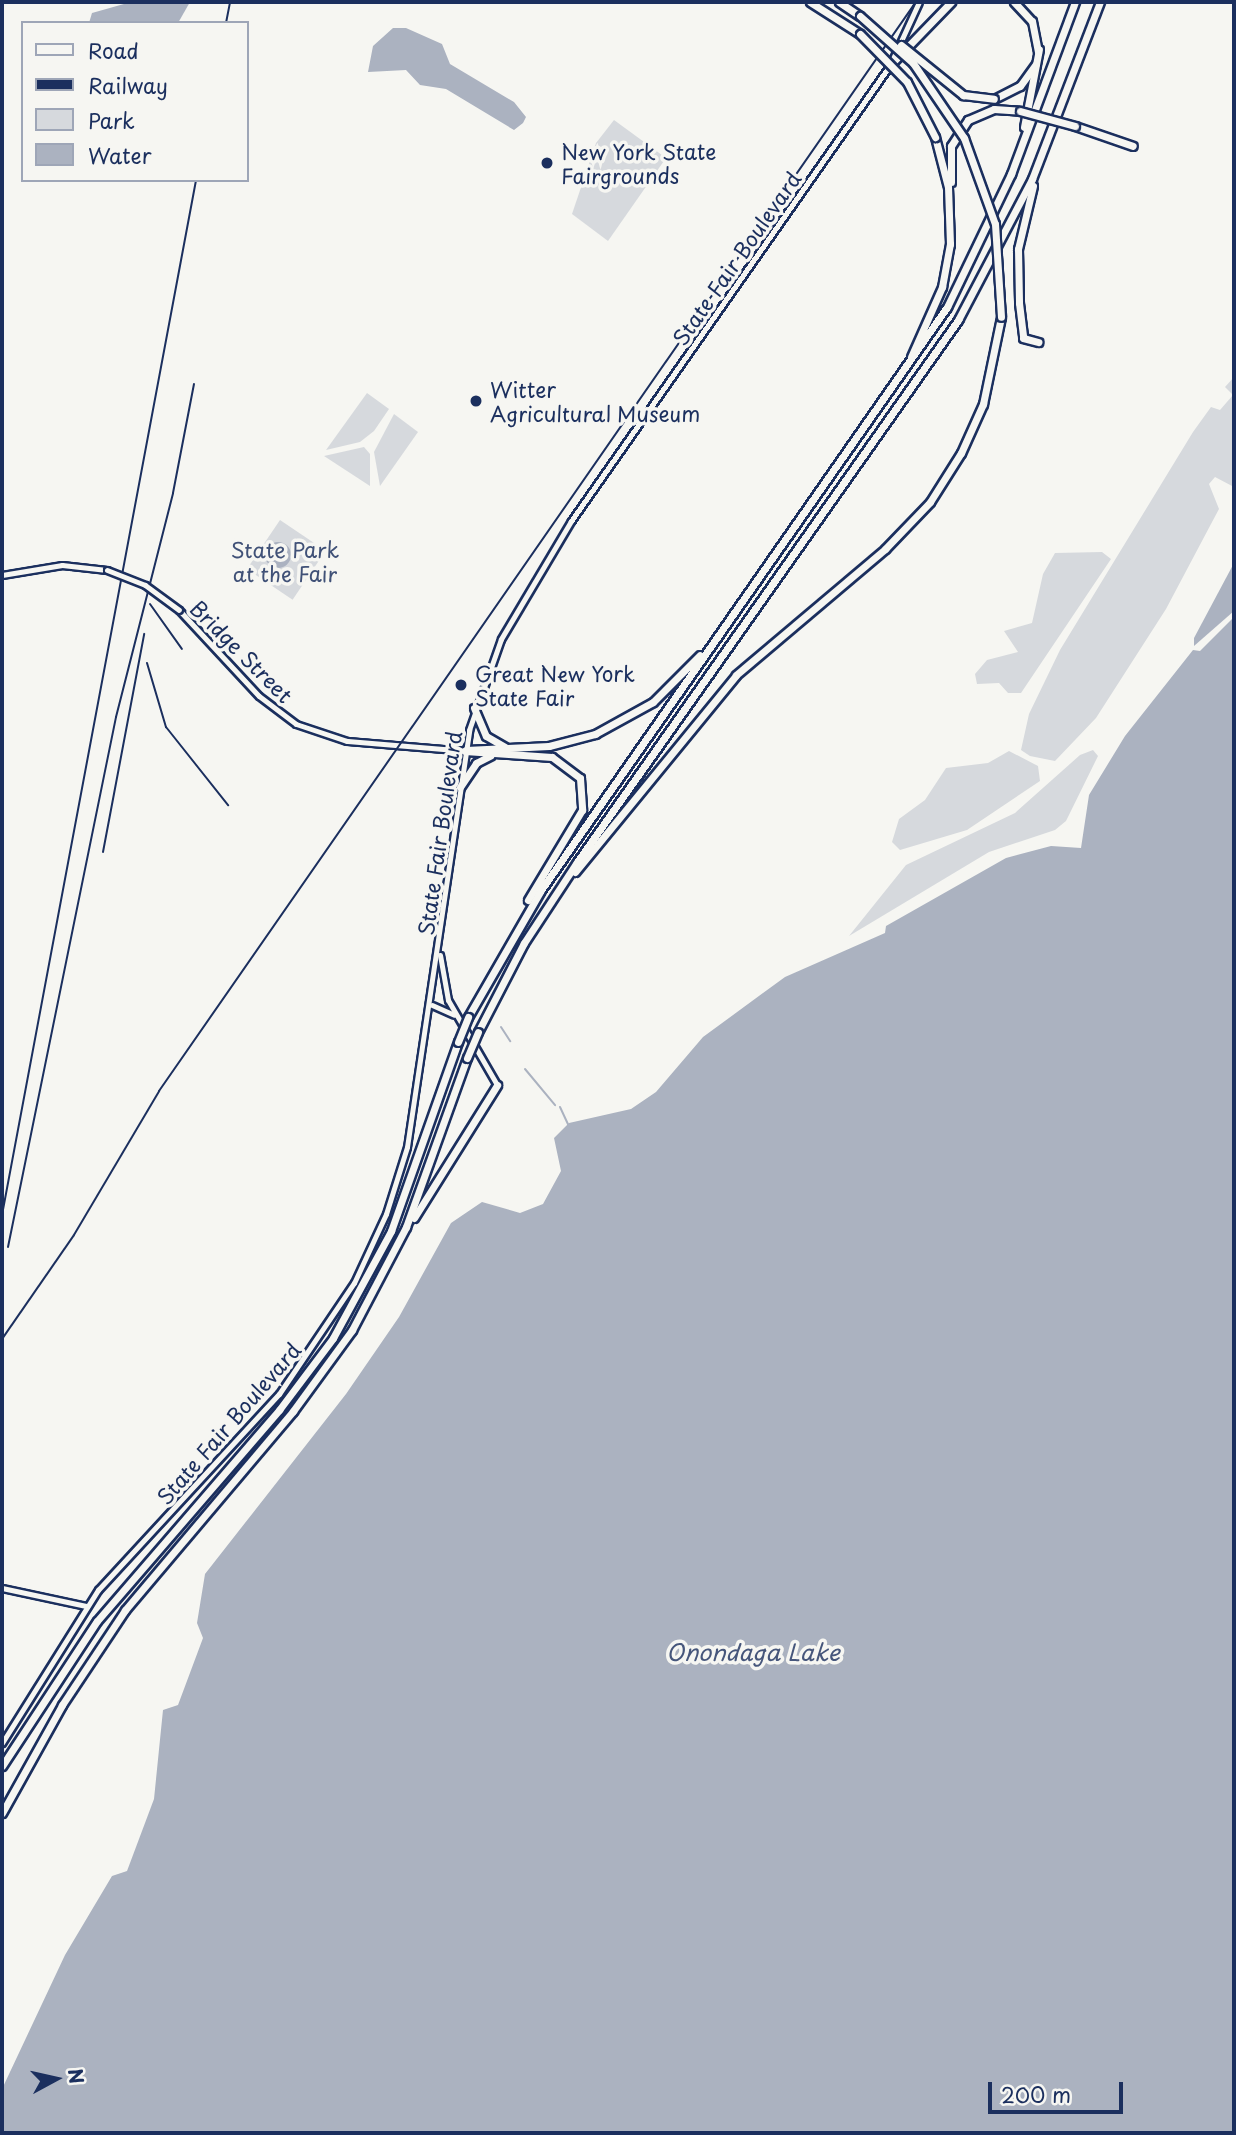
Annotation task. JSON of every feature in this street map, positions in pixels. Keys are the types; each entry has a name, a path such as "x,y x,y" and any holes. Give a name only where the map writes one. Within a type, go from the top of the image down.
{"highway":[{"path":"810,2 860,34 907,82 935,136 951,220"},
{"path":"839,2 956,91 994,99 1028,79 1039,49"},
{"path":"890,65 951,2"},
{"path":"1011,174 1035,87 1039,49 1032,21 1014,2"},
{"path":"506,944 947,307 1011,174 1075,2"},
{"path":"401,1239 478,1032 559,891 958,320 1001,243 1046,144 1100,2"},
{"path":"559,891 736,675 885,549 930,502 961,453 983,404 1001,317 995,224 969,147 922,74 860,16"},
{"path":"904,36 914,40"},
{"path":"888,395 932,318 948,263 951,220 950,160 956,136 981,113 1020,111 1133,146"},
{"path":"1038,342 1021,334 1018,249 1046,144"},
{"path":"465,751 520,750 569,742 633,715 673,684 717,637"},
{"path":"474,708 486,736 499,746 520,750"},
{"path":"2,1766 97,1621 286,1402 333,1338 391,1231 468,1017 506,944 575,826 584,797 580,778 560,759 465,751"},
{"path":"460,787 475,763 490,755"},
{"path":"2,1814 108,1634 327,1368 401,1239 497,1086"}],"main road":[{"name":"State Fair Boulevard","path":"2,1744 86,1606 279,1394 355,1283 386,1214 405,1157 432,1005 465,751 474,708 501,639 542,564 890,65 919,2"},
{"name":"Bridge Street","path":"2,575 62,565 107,570 145,585 179,610 259,696 296,724 347,741 465,751"},
{"path":"439,949 445,990 456,1017 497,1086"},
{"path":"432,1005 456,1017"},
{"path":"2,1588 86,1606"}],"green space":[{"path":"614,120 666,158 608,241 572,214 596,143"},
{"path":"1234,377 1234,487 1215,477 1209,484 1219,509 1166,609 1096,718 1055,761 1030,756 1021,750 1029,714 1060,650 1193,432 1211,407 1220,410 1233,395 1225,387"},
{"path":"367,393 389,409 374,431 360,442 326,450"},
{"path":"394,414 418,432 380,486 374,452"},
{"path":"364,447 370,454 370,486 324,456"},
{"name":"State Park at the Fair","path":"280,520 326,551 293,600 247,569"},
{"path":"1102,552 1111,559 1021,693 1008,693 999,683 977,684 975,674 987,660 1018,652 1004,631 1032,623 1043,574 1055,553"},
{"path":"1093,750 1098,756 1066,821 1055,830 989,852 849,936 906,865 1015,813 1080,755"},
{"path":"1009,751 1038,766 1040,781 967,830 900,850 892,842 899,819 925,800 946,768 988,763"}],"water":[{"path":"131,2 190,2 179,21 90,21 92,13"},
{"path":"393,28 406,28 442,44 450,64 514,102 526,117 523,123 514,130 446,89 420,85 406,70 368,72 373,46"},
{"path":"278,542 288,545 291,555 288,565 278,568 268,565 265,555 268,545"},
{"path":"1234,563 1234,611 1194,646 1194,638"},
{"name":"Onondaga Lake","path":"1234,617 1234,2133 2,2133 2,2089 65,1955 112,1876 127,1871 154,1799 163,1710 178,1705 203,1638 197,1623 205,1574 346,1394 399,1317 451,1223 482,1202 520,1213 543,1204 561,1171 554,1138 569,1123 631,1109 656,1092 703,1037 785,977 885,933 886,926 1006,858 1051,846 1081,848 1089,795 1125,736 1193,650 1200,651"}],"waterway":[{"path":"501,1027 510,1041"},
{"path":"525,1069 555,1105"},
{"path":"560,1107 568,1124"}],"railway":[{"path":"226,21 230,2"},
{"path":"2,1339 74,1235 159,1091 916,2"},
{"path":"2,1215 196,182"},
{"path":"8,1247 116,717 173,493 194,384"},
{"path":"150,604 182,649"},
{"path":"103,852 144,634"},
{"path":"147,663 166,727 228,805"}],"place":[{"name":"New York State Fairgrounds","path":"547,163"},
{"name":"Witter Agricultural Museum","path":"476,401"},
{"name":"Great New York State Fair","path":"461,685"}]}
